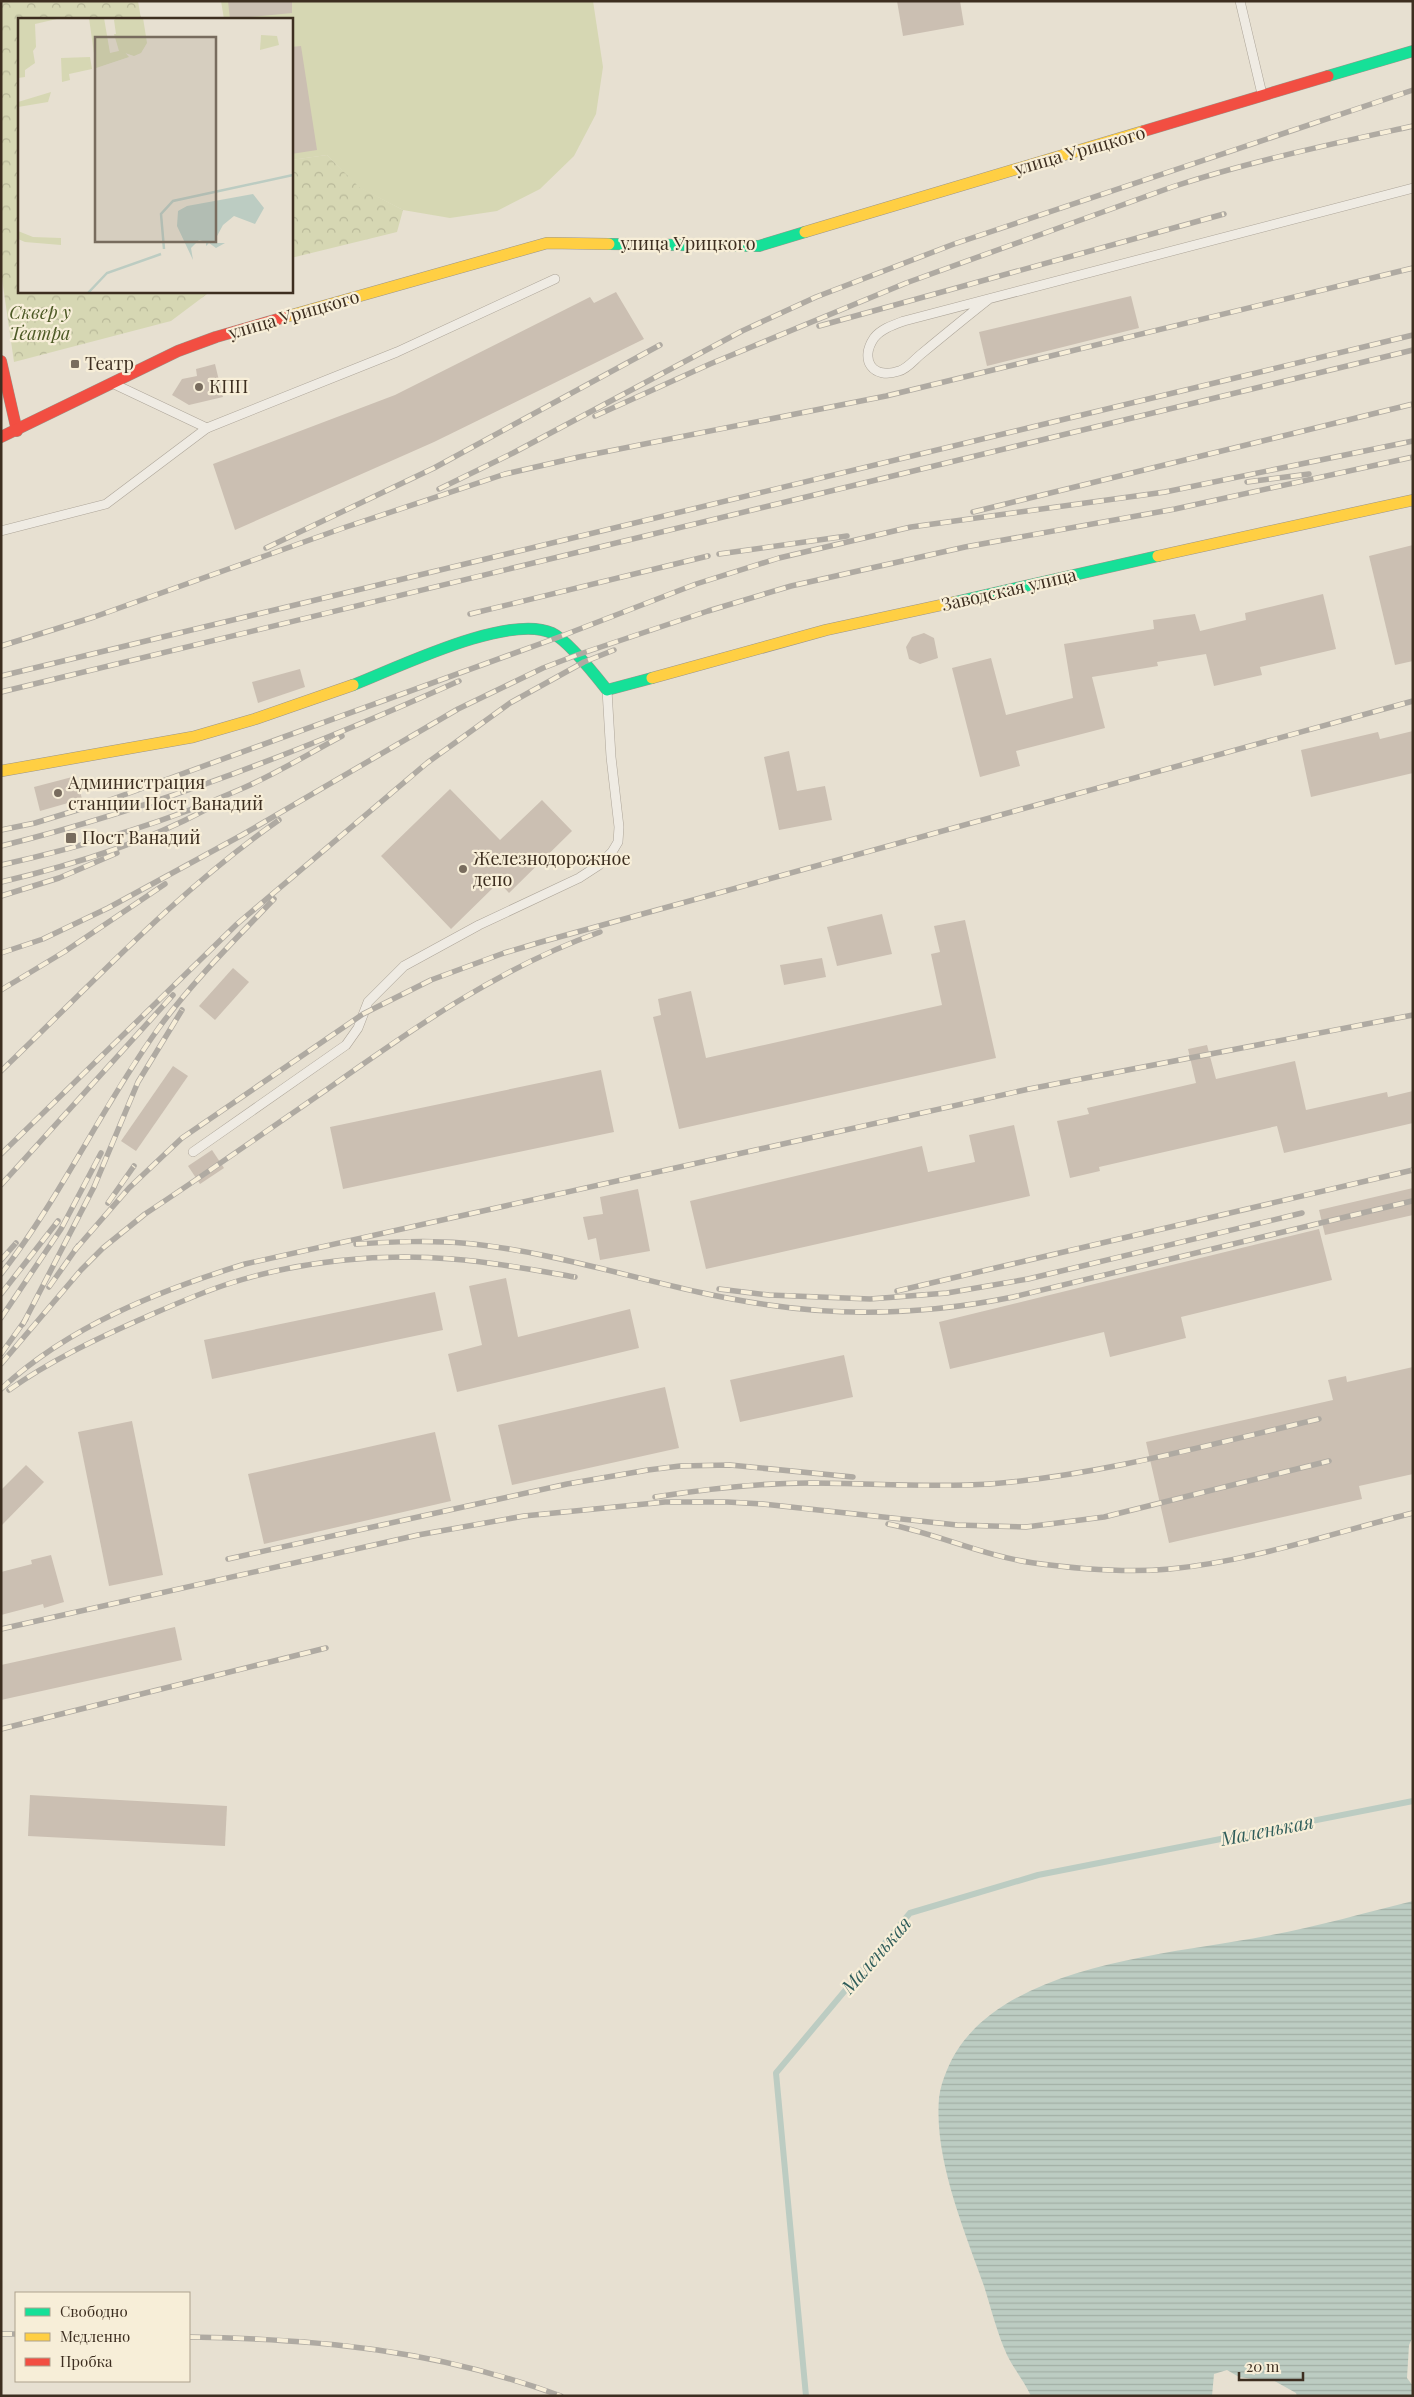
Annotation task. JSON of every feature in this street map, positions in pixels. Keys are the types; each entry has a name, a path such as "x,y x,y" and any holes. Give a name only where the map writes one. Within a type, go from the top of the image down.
{"street":[{"name":"улица Урицкого","path":"1,437 178,351 216,337 547,243 759,246 1413,51"},
{"path":"1,362 16,430"},
{"name":"Заводская улица","path":"607,690 826,630 1413,500"},
{"path":"1,771 193,737 328,695 471,639 512,629 535,628 554,633 577,655 607,690"}],"lane":[{"path":"1240,1 1263,97"},
{"path":"989,299 902,371 879,374 872,369 869,362 869,348 875,337 886,328 904,321 1413,188"},
{"path":"1,532 106,504 207,428 397,352 555,279"},
{"path":"111,383 207,428"},
{"path":"193,1152 346,1045 358,1028 368,1002 404,966 479,925 579,878 599,865 612,852 618,842 619,827 611,756 607,690"}],"green space":[{"name":"Сквер у Театра","path":"1,1 138,1 141,18 18,18 18,292 210,292 171,321 14,362 1,272"},
{"path":"221,1 593,1 603,67 596,114 574,156 540,189 497,211 450,218 403,210 360,188 327,155 292,160 292,18 224,18"},
{"path":"327,155 361,188 403,210 397,232 292,258 292,160"}],"shaded area":[{"path":"1413,1901 1413,2337 1409,2345 1407,2378 1413,2386 1413,2396 1297,2396 1296,2393 1271,2379 1260,2380 1239,2377 1227,2370 1214,2374 1212,2396 1031,2396 1007,2355 1000,2338 952,2194 941,2145 939,2098 943,2080 947,2070 969,2035 1001,2007 1041,1986 1086,1970 1181,1950 1285,1932"}],"building":[{"path":"228,1 292,1 292,13 230,18"},
{"path":"897,1 960,1 964,25 903,36"},
{"path":"301,46 317,150 292,154 292,47"},
{"path":"616,292 644,339 434,442 235,530 213,464 395,395 590,297 594,303"},
{"path":"1131,296 1139,328 987,366 979,332"},
{"name":"КПП","path":"215,364 223,397 189,405 172,395 182,379 197,376 196,369"},
{"path":"1413,545 1413,661 1395,665 1369,556"},
{"path":"1323,594 1336,649 1260,667 1262,675 1214,686 1206,654 1157,662 1158,666 1092,677 1105,728 1016,751 1020,766 980,777 952,668 991,658 1006,715 1073,698 1064,644 1154,629 1153,620 1195,614 1200,631 1246,620 1245,613"},
{"path":"924,633 934,638 938,658 920,664 909,659 906,647 912,637"},
{"path":"300,669 305,687 258,703 252,682"},
{"path":"1413,731 1413,773 1311,797 1301,750 1378,732 1380,739"},
{"path":"789,751 797,791 825,786 832,820 779,830 764,757"},
{"name":"Администрация станции Пост Ванадий","path":"76,776 82,799 40,811 34,787"},
{"name":"Железнодорожное депо","path":"450,789 500,840 542,800 572,831 509,893 499,882 451,929 381,856"},
{"path":"882,914 892,954 837,966 827,927"},
{"path":"965,920 996,1058 679,1129 653,1017 661,1015 658,999 691,991 706,1058 942,1005 931,954 940,952 934,926"},
{"path":"822,958 826,977 784,985 780,965"},
{"path":"233,968 249,982 215,1020 199,1006"},
{"path":"1207,1045 1216,1079 1295,1061 1306,1110 1387,1092 1388,1097 1413,1091 1413,1123 1284,1153 1277,1126 1099,1167 1100,1171 1070,1178 1057,1121 1089,1114 1087,1108 1196,1083 1188,1049"},
{"path":"173,1066 188,1076 136,1151 121,1141"},
{"path":"601,1070 614,1132 343,1189 330,1127"},
{"path":"1014,1125 1030,1196 706,1269 690,1201 922,1146 928,1172 975,1162 969,1135"},
{"path":"212,1150 224,1168 200,1184 188,1166"},
{"path":"1413,1188 1413,1215 1325,1235 1319,1210"},
{"path":"638,1189 650,1251 600,1260 596,1238 588,1240 583,1217 603,1214 600,1197"},
{"path":"1319,1229 1332,1280 1181,1317 1186,1338 1110,1357 1104,1332 950,1369 939,1322"},
{"path":"506,1278 518,1337 630,1309 639,1348 457,1392 448,1354 482,1345 469,1286"},
{"path":"435,1292 443,1330 212,1379 204,1340"},
{"path":"844,1355 853,1397 740,1422 730,1380"},
{"path":"1413,1367 1413,1474 1359,1486 1362,1499 1169,1543 1146,1442 1333,1400 1328,1380 1346,1376 1347,1382"},
{"path":"665,1387 679,1448 512,1485 498,1425"},
{"path":"132,1421 163,1575 109,1586 78,1432"},
{"path":"435,1432 451,1501 264,1544 248,1474"},
{"path":"26,1465 44,1482 1,1526 1,1490"},
{"path":"51,1555 64,1602 44,1608 43,1604 1,1615 1,1572 32,1564 31,1560"},
{"path":"175,1627 182,1660 1,1700 1,1665"},
{"path":"30,1795 227,1806 225,1846 28,1836"}],"waterway":[{"name":"Маленькая","path":"806,2396 776,2073 910,1913 1038,1875 1413,1801"}],"railway":[{"path":"439,489 513,453 742,331 816,297 954,244 1413,90"},
{"path":"595,416 710,364 906,283 1172,187 1262,161 1413,126"},
{"path":"819,326 1224,214"},
{"path":"1,646 94,617 343,528 505,474 579,457 886,396 1413,268"},
{"path":"1,676 1413,335"},
{"path":"266,548 434,468 660,345"},
{"path":"1,692 1413,350"},
{"path":"973,512 1413,404"},
{"path":"1,830 35,823 110,800 559,637 696,584 779,558 911,527 1165,492 1413,441"},
{"path":"1,953 43,939 108,908 242,835 458,709 543,668 577,655 708,611 791,586 965,547 1175,509 1413,457"},
{"path":"1247,482 1309,474"},
{"path":"719,554 847,536"},
{"path":"470,614 708,556"},
{"path":"1,1154 237,924 427,763 510,703 584,662 614,650"},
{"path":"1,846 118,813 234,774 347,729 459,681"},
{"path":"75,1250 129,1188 182,1138 363,1014 431,980 504,953 541,942 1413,701"},
{"path":"1,865 92,842 182,813 254,783 342,736"},
{"path":"1,882 53,869 132,843 205,810"},
{"path":"1,1071 170,908 241,848 279,820"},
{"path":"1,896 59,878 117,853"},
{"path":"1,990 64,952 165,884"},
{"path":"1,1274 43,1214 137,1059 158,1029 199,978 274,899"},
{"path":"1,1364 81,1270 103,1248 145,1214 426,1021 493,981 528,963 563,946 600,932"},
{"path":"1,1185 173,995"},
{"path":"23,1324 94,1187 138,1082 182,1010"},
{"path":"1,1389 27,1367 56,1347 116,1313 180,1286 245,1264 1029,1089 1413,1015"},
{"path":"1,1318 61,1229 101,1153"},
{"path":"108,1203 134,1166"},
{"path":"897,1291 1413,1170"},
{"path":"356,1244 396,1242 462,1243 501,1248 578,1263 731,1299 799,1309 891,1312 953,1307 1013,1297 1412,1201"},
{"path":"719,1289 769,1295 870,1299 947,1293 1028,1279 1302,1213"},
{"path":"1,1294 58,1221"},
{"path":"1,1260 16,1243"},
{"path":"49,1287 78,1246"},
{"path":"9,1390 40,1370 105,1335 184,1300 257,1275 284,1269 340,1260 424,1257 514,1266 575,1277"},
{"path":"1,1354 26,1319"},
{"path":"655,1497 712,1489 770,1484 945,1486 1032,1480 1156,1458 1319,1419"},
{"path":"1,1629 418,1535 524,1516 665,1502 727,1502 763,1504 957,1525 1026,1527 1104,1517 1329,1461"},
{"path":"228,1559 567,1484 648,1470 680,1466 730,1465 853,1477"},
{"path":"888,1524 1015,1560 1085,1569 1136,1571 1170,1569 1232,1560 1413,1513"},
{"path":"1,1729 326,1648"},
{"path":"1,2334 15,2334"},
{"path":"190,2337 332,2344 378,2350 469,2368 515,2380 561,2396"}],"traffic: fast":[{"path":"1328,76 1413,51"},
{"path":"609,244 759,246 805,232"},
{"path":"955,602 1158,556"},
{"path":"353,685 452,645 509,630 533,629 552,633 558,637 581,659 607,690 652,678"}],"traffic: slow":[{"path":"805,232 1144,131"},
{"path":"285,317 547,243 609,244"},
{"path":"1158,556 1413,500"},
{"path":"652,678 826,630 955,602"},
{"path":"1,771 193,737 255,719 353,685"}],"traffic: jam":[{"path":"1144,131 1328,76"},
{"path":"1,437 178,351 216,337 285,317"},
{"path":"1,361 17,431"}],"place":[{"name":"Театр","path":"75,364"},
{"name":"КПП","path":"199,387"},
{"name":"Администрация станции Пост Ванадий","path":"58,793"},
{"name":"Пост Ванадий","path":"71,838"},
{"name":"Железнодорожное депо","path":"463,869"}]}
